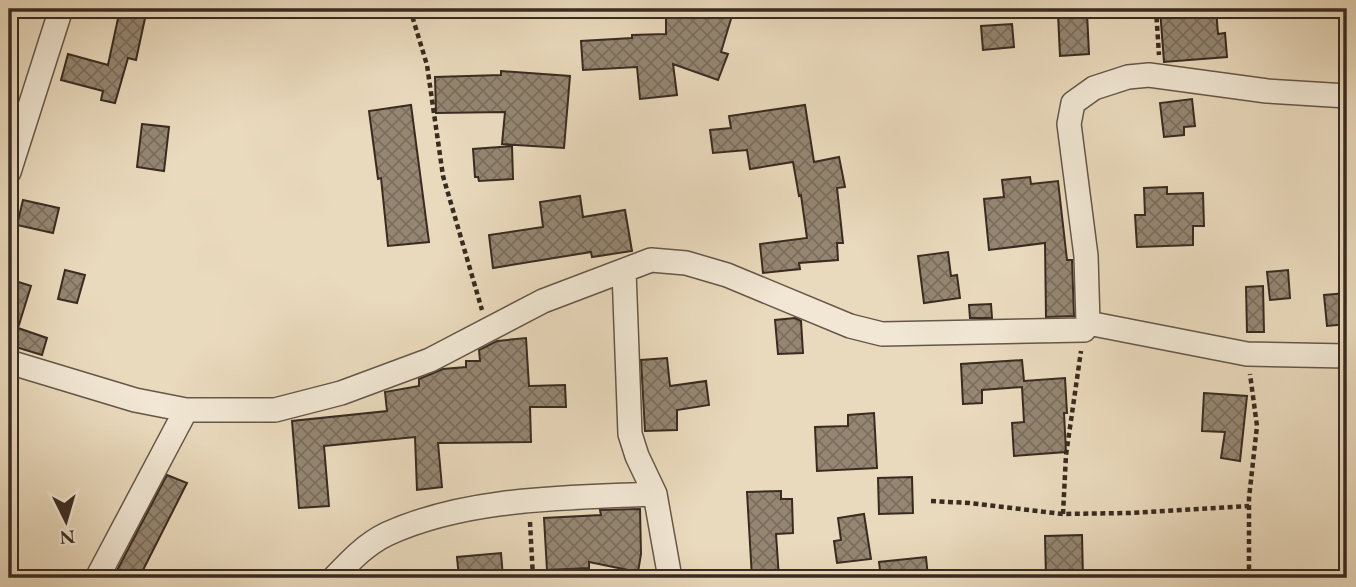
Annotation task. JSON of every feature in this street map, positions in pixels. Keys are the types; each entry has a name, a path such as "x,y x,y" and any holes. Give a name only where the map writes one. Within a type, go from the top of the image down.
{"street":[{"path":"9,172 61,9"},
{"path":"1086,326 1086,256 1069,124 1073,103 1094,88 1128,76 1160,77 1267,91 1347,96"},
{"path":"9,362 135,400 186,410 275,410 341,393 430,360 543,302 651,260 686,263 727,275 850,326 882,334 1086,326 1247,354 1347,356"},
{"path":"624,271 630,434 637,456 656,494 670,578"},
{"path":"97,578 186,410"},
{"path":"334,578 353,557 385,535 454,513 528,500 656,494"}],"path":[{"path":"410,9 427,65 443,176 488,331"},
{"path":"1156,9 1160,77"},
{"path":"1063,514 1066,455 1086,326"},
{"path":"1247,354 1258,426 1249,506 1249,578"},
{"path":"528,500 533,578"},
{"path":"931,501 1063,514 1249,506"}],"building":[{"path":"120,9 147,9 136,60 128,58 115,103 101,100 103,91 61,80 68,54 108,65"},
{"path":"700,9 734,9 721,52 728,54 718,80 673,64 677,95 640,99 637,67 583,70 581,41 666,34 666,13 699,12"},
{"path":"1160,9 1216,9 1218,34 1225,33 1227,57 1164,62"},
{"path":"1087,13 1089,54 1060,56 1058,14"},
{"path":"1012,24 1014,47 983,50 981,26"},
{"path":"501,71 570,76 564,148 502,144 505,112 436,113 435,77 501,75"},
{"path":"1192,99 1195,126 1184,127 1184,135 1164,137 1160,103"},
{"path":"411,105 429,242 388,246 381,178 378,179 369,111"},
{"path":"805,105 814,162 839,157 845,187 837,188 843,243 837,243 838,260 799,263 800,269 763,273 760,244 807,238 793,162 750,169 747,150 713,153 710,130 731,128 729,116"},
{"path":"142,124 169,127 164,171 137,167"},
{"path":"512,146 513,179 479,181 478,177 475,177 473,149"},
{"path":"1030,177 1031,184 1058,181 1067,260 1072,260 1074,316 1046,317 1045,243 989,250 984,199 1004,197 1002,180"},
{"path":"1167,187 1167,194 1203,193 1204,226 1193,226 1193,245 1137,247 1135,215 1145,215 1144,188"},
{"path":"580,196 583,217 625,210 632,251 592,257 591,252 493,268 489,235 543,227 540,202"},
{"path":"23,200 59,208 53,233 17,225"},
{"path":"948,252 951,276 957,275 960,298 924,303 918,256"},
{"path":"65,270 85,275 77,303 58,299"},
{"path":"1288,270 1290,298 1270,300 1267,272"},
{"path":"9,279 31,286 18,328 47,338 42,355 9,345"},
{"path":"1263,286 1264,332 1247,332 1246,287"},
{"path":"1347,293 1347,324 1327,326 1324,295"},
{"path":"991,304 992,318 970,318 969,305"},
{"path":"795,318 801,321 803,353 778,354 775,320"},
{"path":"526,338 529,386 565,385 566,407 530,407 531,442 438,443 442,487 417,490 415,437 324,446 329,506 299,508 292,421 387,411 385,392 419,386 419,379 443,369 466,367 466,361 480,361 479,350 497,341"},
{"path":"667,358 670,386 706,381 709,405 677,410 677,430 645,431 641,360"},
{"path":"1022,360 1024,381 1065,378 1066,452 1014,456 1012,423 1024,422 1022,387 982,390 982,403 963,404 961,364"},
{"path":"1204,393 1247,396 1240,461 1221,458 1225,432 1202,431"},
{"path":"874,413 877,468 817,471 815,427 848,426 848,415"},
{"path":"167,475 187,483 139,578 113,578"},
{"path":"912,477 913,513 879,514 878,478"},
{"path":"781,491 781,499 792,499 793,533 776,534 779,578 752,578 747,492"},
{"path":"640,509 641,554 638,572 589,562 589,568 547,570 544,518 601,515 600,510"},
{"path":"864,514 871,559 837,563 834,541 841,540 838,518"},
{"path":"1082,535 1083,578 1046,578 1045,536"},
{"path":"501,553 503,578 459,578 457,557"},
{"path":"926,557 928,577 881,578 879,562"}]}
